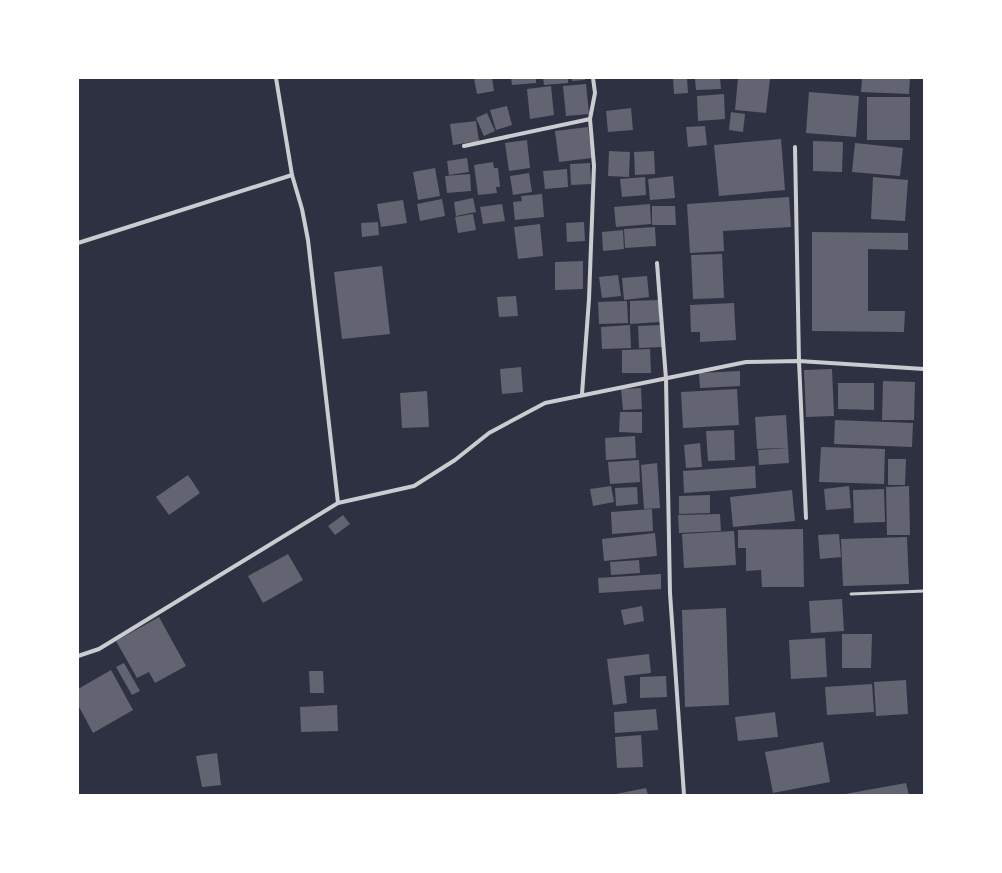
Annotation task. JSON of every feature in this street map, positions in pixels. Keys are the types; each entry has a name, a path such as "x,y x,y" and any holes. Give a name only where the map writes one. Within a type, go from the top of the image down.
{"street":[{"path":"276,78 292,175 302,209 308,240 338,503"},
{"path":"582,394 589,299 594,166 590,119 596,93 593,78"},
{"path":"464,146 590,119"},
{"path":"794,147 799,361 806,518"},
{"path":"78,243 292,175"},
{"path":"657,263 666,379 670,592 684,795"},
{"path":"78,656 99,650 338,503 414,486 455,460 489,433 545,403 582,394 666,379 746,362 799,361 924,369"}],"lane":[{"path":"851,594 924,591"}],"building":[{"path":"474,78 492,78 494,91 477,94"},
{"path":"511,78 536,78 536,83 512,85"},
{"path":"543,78 568,78 568,83 544,85"},
{"path":"572,78 585,78 585,80 572,81"},
{"path":"673,78 687,78 688,93 674,94"},
{"path":"695,78 720,78 721,89 696,90"},
{"path":"738,78 770,79 766,113 735,110"},
{"path":"862,78 910,78 909,94 861,92"},
{"path":"586,84 589,114 566,116 563,86"},
{"path":"551,86 554,115 530,119 527,89"},
{"path":"809,92 859,96 856,137 806,133"},
{"path":"724,94 725,119 698,121 697,96"},
{"path":"867,97 910,97 910,140 867,140"},
{"path":"507,106 512,125 496,130 490,110"},
{"path":"631,108 633,130 608,132 606,111"},
{"path":"731,112 745,114 743,132 729,130"},
{"path":"487,113 495,131 484,136 476,118"},
{"path":"476,121 479,141 453,145 450,124"},
{"path":"705,126 707,145 688,147 686,127"},
{"path":"588,127 592,158 559,162 555,131"},
{"path":"781,139 785,190 719,196 714,145"},
{"path":"527,140 530,168 509,171 505,143"},
{"path":"813,141 843,142 842,172 813,171"},
{"path":"855,143 903,148 900,176 852,172"},
{"path":"609,151 630,152 629,177 608,176"},
{"path":"654,151 655,174 635,175 634,152"},
{"path":"467,158 469,172 449,175 447,161"},
{"path":"493,162 494,168 498,168 500,187 496,187 497,193 478,195 474,165"},
{"path":"590,163 591,184 571,185 570,164"},
{"path":"435,168 440,196 418,200 413,172"},
{"path":"567,169 568,187 545,189 543,171"},
{"path":"529,173 532,192 513,195 510,176"},
{"path":"470,174 471,191 447,193 445,176"},
{"path":"673,176 675,198 650,200 648,179"},
{"path":"645,177 646,195 622,197 620,179"},
{"path":"873,177 908,180 905,221 871,219"},
{"path":"542,194 544,217 515,220 513,202 522,201 521,196"},
{"path":"789,197 791,227 723,231 724,251 690,253 687,204"},
{"path":"473,198 476,212 456,216 454,202"},
{"path":"442,199 445,216 420,221 417,204"},
{"path":"403,200 407,223 381,227 377,204"},
{"path":"502,204 505,221 483,224 480,207"},
{"path":"650,204 651,224 616,227 614,207"},
{"path":"652,206 675,206 676,225 652,225"},
{"path":"473,214 476,230 458,233 455,217"},
{"path":"378,222 379,235 362,237 361,223"},
{"path":"584,222 585,241 567,242 566,223"},
{"path":"540,224 543,256 518,259 514,227"},
{"path":"655,227 656,246 625,248 624,229"},
{"path":"623,230 624,249 603,251 602,232"},
{"path":"812,232 908,233 908,250 868,249 868,311 905,311 904,332 812,331"},
{"path":"722,254 724,298 693,299 691,255"},
{"path":"583,261 583,289 555,290 555,262"},
{"path":"382,266 390,334 342,339 334,272"},
{"path":"618,275 621,296 602,298 599,277"},
{"path":"647,276 649,297 624,300 622,278"},
{"path":"516,296 518,316 499,317 497,297"},
{"path":"659,300 660,322 630,324 630,301"},
{"path":"627,301 628,323 599,324 598,302"},
{"path":"734,303 736,340 700,342 700,332 691,332 690,305"},
{"path":"630,325 631,348 602,349 601,327"},
{"path":"661,325 662,347 639,348 638,326"},
{"path":"650,349 651,373 622,373 622,350"},
{"path":"521,367 523,392 502,394 500,369"},
{"path":"832,369 834,416 806,417 804,370"},
{"path":"740,371 740,386 700,388 699,373"},
{"path":"883,381 915,382 914,420 882,420"},
{"path":"838,383 874,383 874,410 838,409"},
{"path":"641,388 642,409 623,410 621,389"},
{"path":"737,389 739,425 683,428 681,392"},
{"path":"427,391 429,427 402,428 400,393"},
{"path":"620,412 642,412 642,433 619,432"},
{"path":"786,415 788,448 757,449 755,417"},
{"path":"835,420 913,423 912,447 834,444"},
{"path":"734,430 735,460 708,461 706,431"},
{"path":"635,436 636,458 606,460 605,438"},
{"path":"700,443 702,467 686,468 684,445"},
{"path":"821,447 885,449 884,484 819,482"},
{"path":"788,448 789,463 759,465 758,450"},
{"path":"888,459 906,459 905,485 888,485"},
{"path":"639,460 640,482 610,484 608,462"},
{"path":"657,463 660,508 644,509 641,465"},
{"path":"755,466 756,488 684,493 683,471"},
{"path":"188,475 200,493 169,515 156,497"},
{"path":"611,486 614,502 593,506 590,489"},
{"path":"849,486 851,508 826,510 824,489"},
{"path":"909,486 910,535 887,535 886,487"},
{"path":"637,487 638,504 616,506 615,488"},
{"path":"884,489 885,522 854,523 853,490"},
{"path":"792,490 795,521 733,527 730,497"},
{"path":"710,495 710,513 679,514 679,496"},
{"path":"652,509 653,531 612,534 611,512"},
{"path":"720,514 721,531 679,533 678,515"},
{"path":"343,515 350,524 335,535 328,526"},
{"path":"803,529 804,587 762,587 761,570 746,571 746,548 738,548 738,530"},
{"path":"734,531 736,565 684,568 682,534"},
{"path":"655,533 657,556 604,561 602,539"},
{"path":"839,534 841,557 820,559 818,535"},
{"path":"907,537 909,584 843,586 841,539"},
{"path":"288,554 303,580 263,603 248,576"},
{"path":"639,560 640,573 611,575 610,562"},
{"path":"661,574 661,589 599,593 598,578"},
{"path":"842,599 844,631 811,633 809,601"},
{"path":"642,606 644,621 624,625 621,610"},
{"path":"726,608 729,705 685,707 682,610"},
{"path":"159,617 186,666 155,683 149,672 137,678 116,641"},
{"path":"842,634 872,634 871,668 842,668"},
{"path":"825,638 827,677 791,679 789,640"},
{"path":"649,654 651,673 624,676 627,703 613,705 607,659"},
{"path":"124,663 140,691 132,695 116,667"},
{"path":"111,670 133,710 93,733 78,705 78,689"},
{"path":"309,671 323,671 324,693 310,693"},
{"path":"666,676 667,697 640,698 640,677"},
{"path":"906,680 908,714 876,716 874,682"},
{"path":"872,684 874,712 827,715 825,687"},
{"path":"337,705 338,731 301,732 300,707"},
{"path":"656,709 658,730 615,733 614,712"},
{"path":"775,712 778,737 738,741 735,717"},
{"path":"641,735 643,767 617,768 615,737"},
{"path":"823,742 830,782 773,793 765,752"},
{"path":"217,753 221,785 202,787 196,756"},
{"path":"906,783 909,795 845,795 845,794"},
{"path":"646,788 648,795 616,794"}]}
